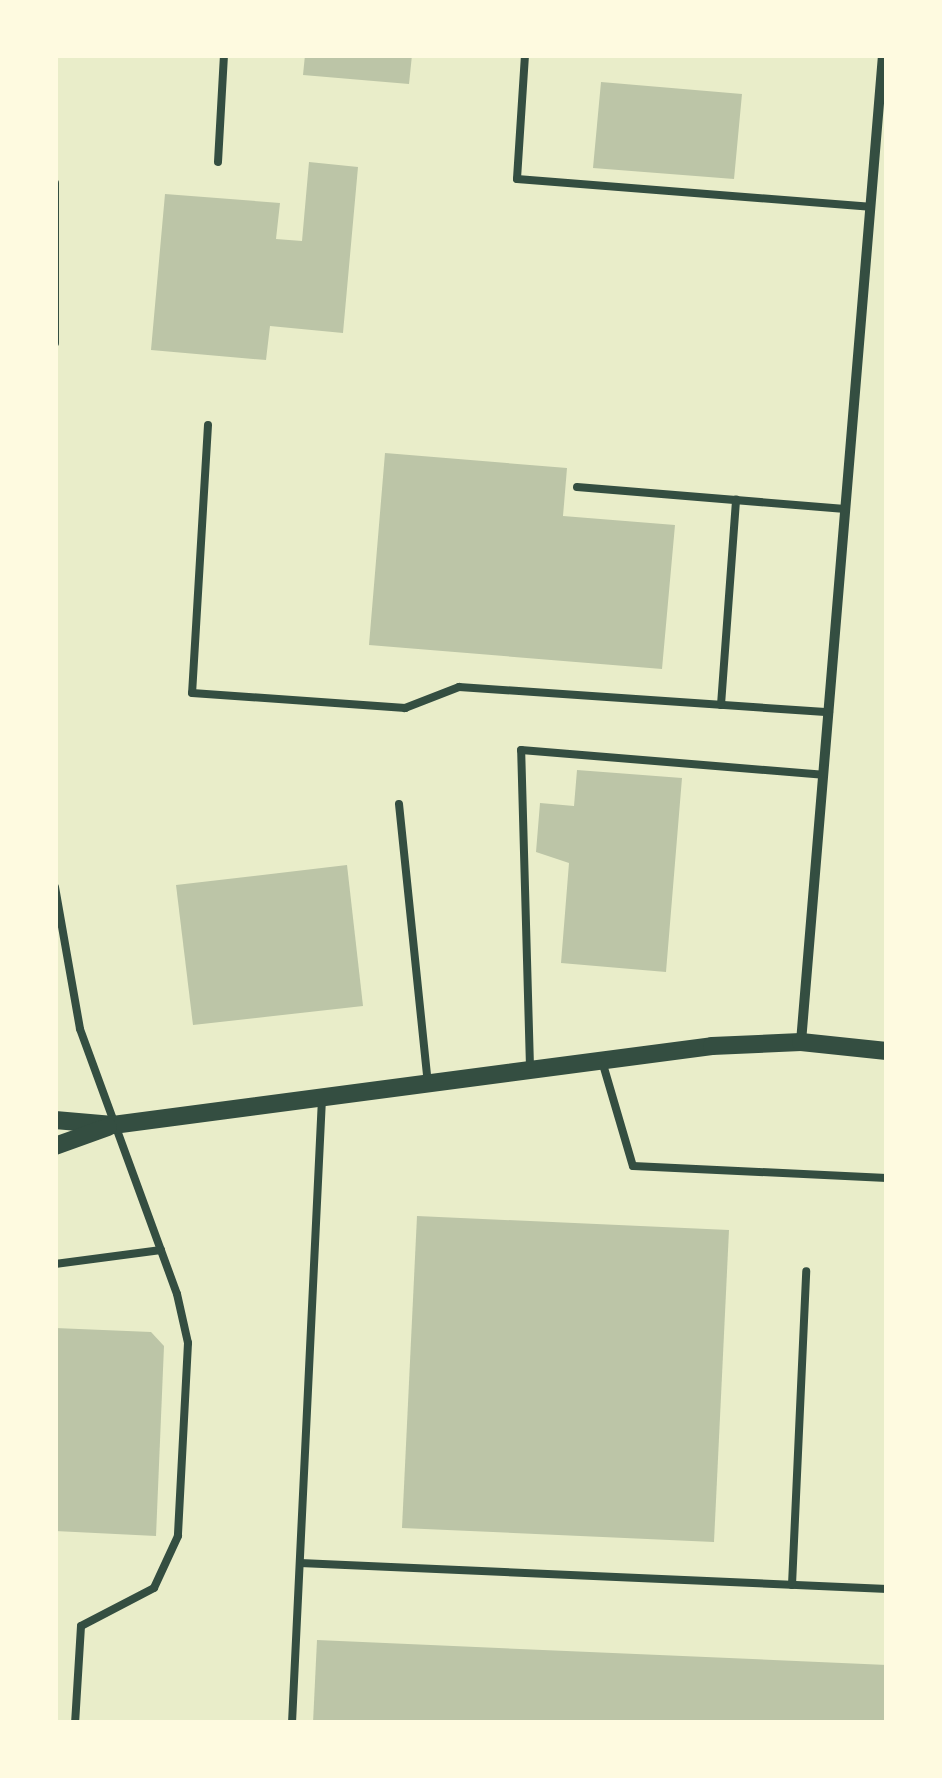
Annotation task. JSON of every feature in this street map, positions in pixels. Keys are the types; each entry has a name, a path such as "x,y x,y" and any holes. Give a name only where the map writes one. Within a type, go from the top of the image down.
{"street":[{"path":"801,1042 883,55"},
{"path":"55,1120 113,1125 602,1061 801,1042 887,1051"},
{"path":"55,1146 113,1125"}],"lane":[{"path":"218,162 224,55"},
{"path":"525,55 517,179 870,208"},
{"path":"55,183 55,343"},
{"path":"208,425 192,693 405,708 460,687 829,712"},
{"path":"576,487 845,509"},
{"path":"721,705 736,500"},
{"path":"530,1070 521,750 823,775"},
{"path":"399,804 428,1084"},
{"path":"55,887 80,1030 161,1250 188,1343 178,1536 154,1588 81,1626 75,1723"},
{"path":"602,1061 633,1166 887,1178"},
{"path":"292,1723 322,1098"},
{"path":"55,1264 161,1250"},
{"path":"792,1585 806,1270"},
{"path":"300,1563 887,1589"}],"building":[{"path":"305,55 412,55 409,84 303,75"},
{"path":"601,82 742,94 734,179 593,168"},
{"path":"309,162 358,167 343,333 270,326 266,360 151,350 165,194 280,203 276,239 302,241"},
{"path":"385,453 567,468 563,516 675,525 662,669 369,645"},
{"path":"577,770 682,778 666,972 561,963 569,863 536,852 540,803 574,806"},
{"path":"347,865 363,1006 193,1025 176,885"},
{"path":"417,1216 729,1230 714,1542 402,1528"},
{"path":"55,1328 151,1332 164,1346 156,1536 55,1531"},
{"path":"317,1640 887,1665 887,1723 313,1723"}]}
